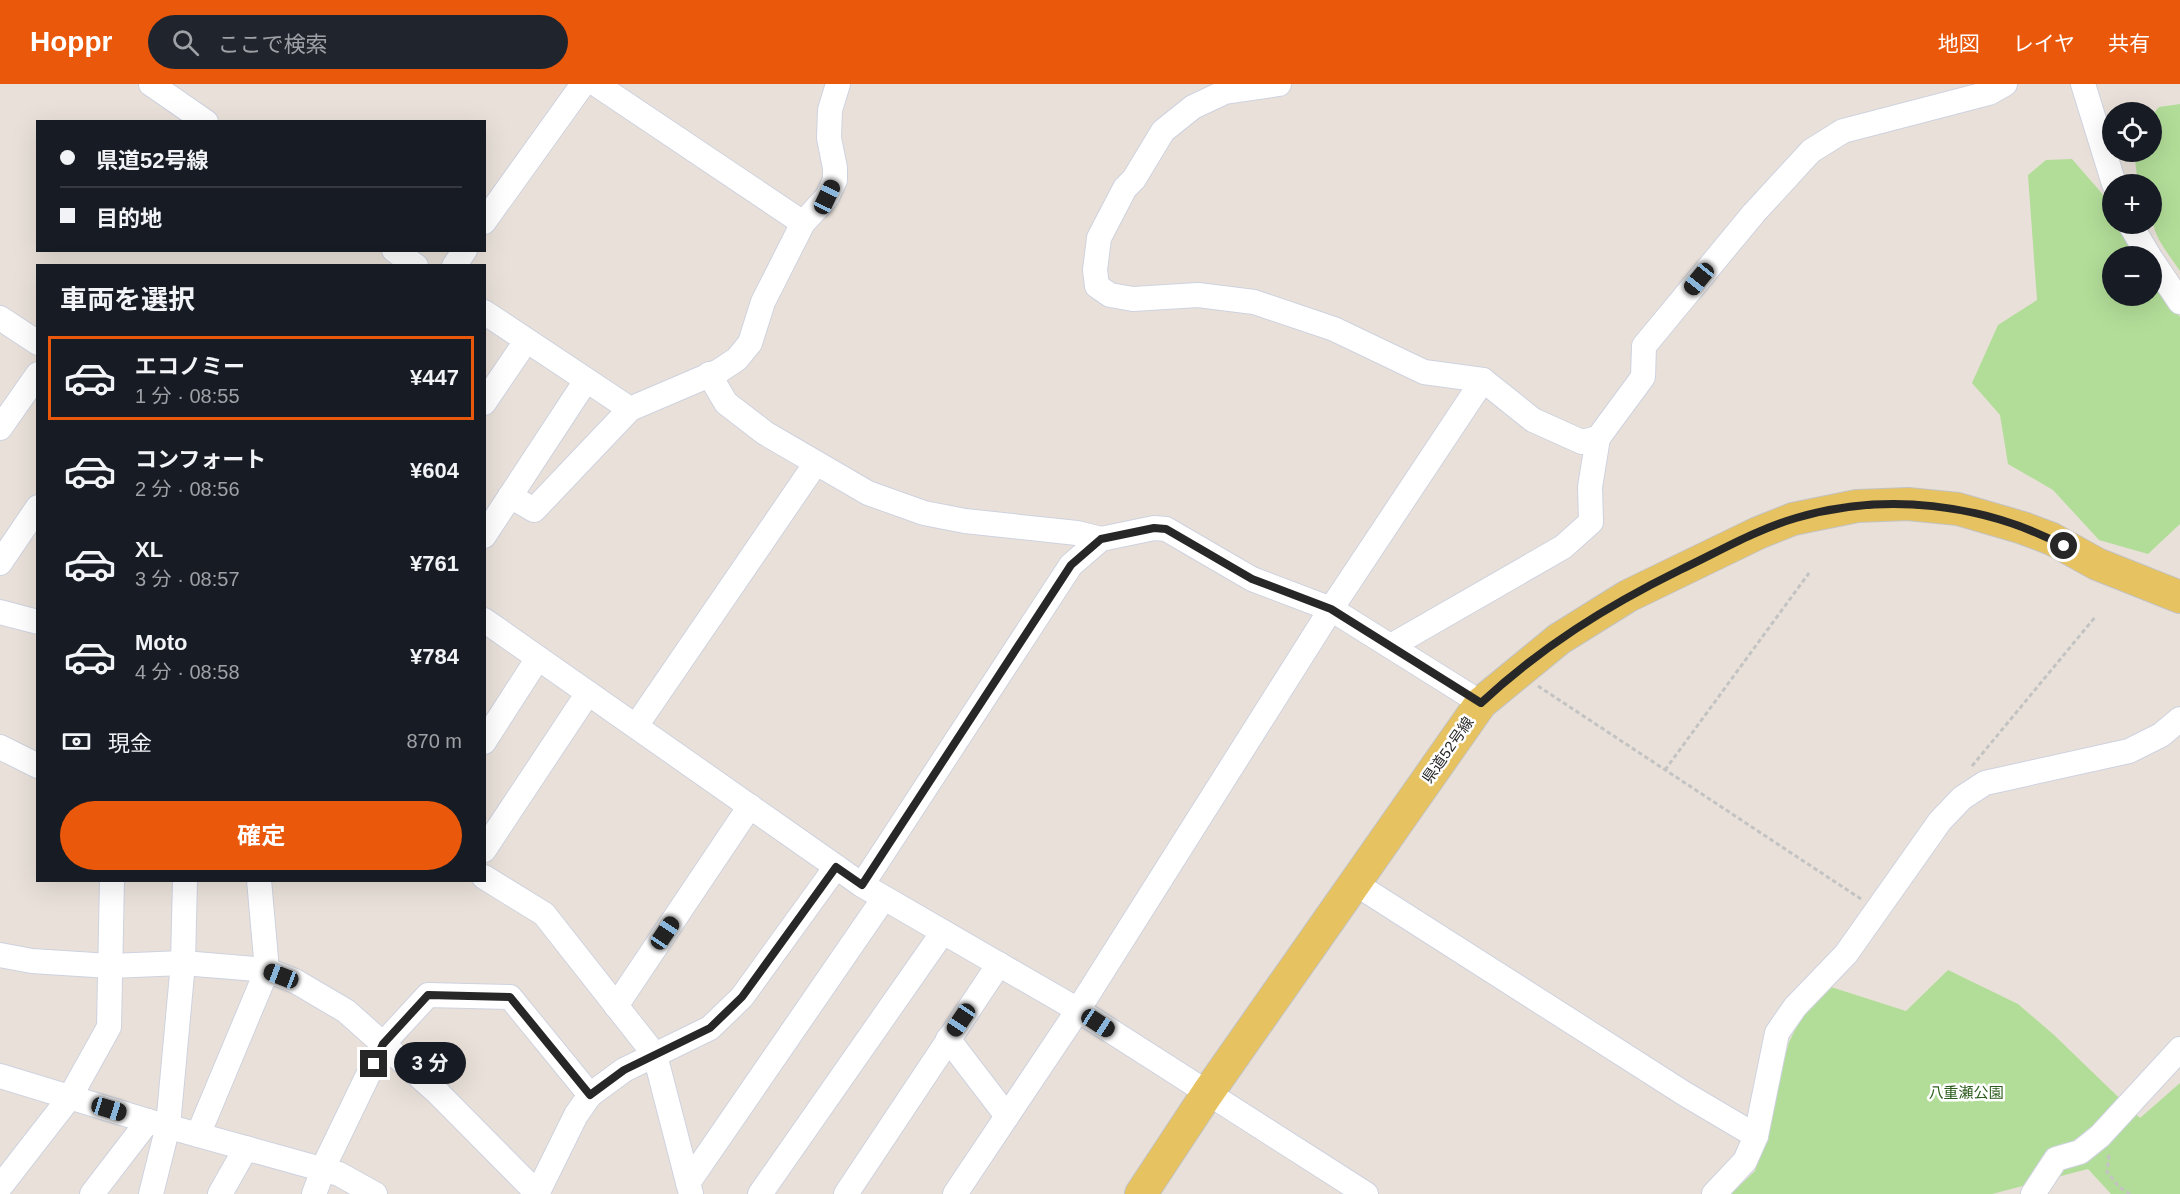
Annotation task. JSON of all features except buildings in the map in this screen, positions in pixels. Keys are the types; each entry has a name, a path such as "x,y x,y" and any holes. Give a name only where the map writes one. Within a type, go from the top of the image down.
{"main road":[{"name":"県道52号線","path":"1142,1194 1207,1094 1481,703 1516,672 1589,619 1628,596 1729,546 1793,519 1857,506 1930,505 1984,515 2052,539 2097,564 2180,597"}],"street":[{"path":"151,84 203,120"},
{"path":"486,219 583,84"},
{"path":"596,84 803,222"},
{"path":"510,496 534,510 630,410 719,371 737,359 750,343 763,302 803,222 827,197 835,180 836,168 829,138 830,110 838,84"},
{"path":"1279,84 1225,92 1193,107 1163,131 1134,179 1125,188 1099,238 1095,270 1097,286 1110,295 1133,299 1198,296 1254,302 1334,329 1424,372 1483,380 1533,420 1582,442 1598,438"},
{"path":"1391,646 1563,547 1591,522 1590,487 1598,438 1643,376 1644,346 1754,213 1811,151 1843,130 1989,93 2005,84"},
{"path":"2083,84 2111,174"},
{"path":"397,252 413,264"},
{"path":"2162,276 2180,302"},
{"path":"486,313 585,382 630,410"},
{"path":"0,318 36,342"},
{"path":"486,400 526,341"},
{"path":"709,374 726,404 765,433 868,493 924,513 964,521 1077,532 1101,539 1154,528 1166,529 1252,579 1331,609 1481,703"},
{"path":"0,428 36,377"},
{"path":"955,1194 1078,1010 1331,609 1483,380"},
{"path":"486,533 585,382"},
{"path":"636,726 816,463"},
{"path":"0,563 36,510"},
{"path":"862,885 1071,565 1101,539"},
{"path":"0,612 36,621"},
{"path":"486,623 862,885 1078,1010 1365,1194"},
{"path":"486,739 538,658"},
{"path":"486,847 588,693"},
{"path":"1714,1194 1745,1161 1756,1136 1777,1033 1795,1007 1846,954 1940,821 1975,789 1985,783 2129,751 2162,735 2180,719"},
{"path":"0,747 36,765"},
{"path":"616,1006 750,806"},
{"path":"0,955 32,961 110,966 183,963 267,970 295,981 346,1011 437,1092 537,1194 576,1115 590,1095 624,1070 710,1028 742,997 836,867"},
{"path":"486,878 544,914 655,1055 689,1188"},
{"path":"0,1187 70,1097 109,1027 112,882"},
{"path":"151,1194 158,1124 183,963 184,882"},
{"path":"198,1135 267,970 259,882"},
{"path":"1356,884 1685,1094 1756,1136"},
{"path":"689,1188 884,898"},
{"path":"760,1194 943,932"},
{"path":"846,1194 999,964"},
{"path":"314,1194 323,1170 383,1044 428,995 510,997 590,1095"},
{"path":"948,1039 1007,1116"},
{"path":"2033,1194 2056,1159 2080,1152 2100,1136 2180,1049"},
{"path":"0,1076 158,1124 339,1174 375,1194"},
{"path":"92,1194 158,1124"},
{"path":"220,1194 246,1148"}],"path":[{"path":"1665,770 1809,573"},
{"path":"1968,772 2096,616"},
{"path":"1516,672 1877,909"},
{"path":"2109,1152 2107,1172 2119,1187 2130,1194"}],"green space":[{"path":"2180,104 2180,271 2156,234 2162,234 2162,174 2137,174 2135,162 2162,162 2162,107"},
{"path":"2072,159 2102,194 2102,234 2128,234 2134,246 2102,246 2102,306 2162,306 2162,290 2180,317 2180,524 2148,554 2099,540 2053,490 2008,464 2000,415 1972,383 1998,325 2037,300 2028,175 2046,160"},
{"name":"八重瀬公園","path":"1948,970 2018,1004 2053,1034 2140,1118 2180,1083 2180,1194 2111,1194 2088,1169 1992,1194 1731,1194 1755,1171 1789,1042 1802,1016 1831,987 1906,1011"}],"route":[{"path":"374,1064 383,1044 428,995 510,997 590,1095 624,1070 710,1028 742,997 836,867 862,885 993,681 1071,565 1101,539 1154,528 1166,529 1252,579 1331,609 1481,703 1534,657 1589,619 1628,596 1729,546 1810,514 1857,506 1930,505 1984,515 2052,539 2064,546"}]}
